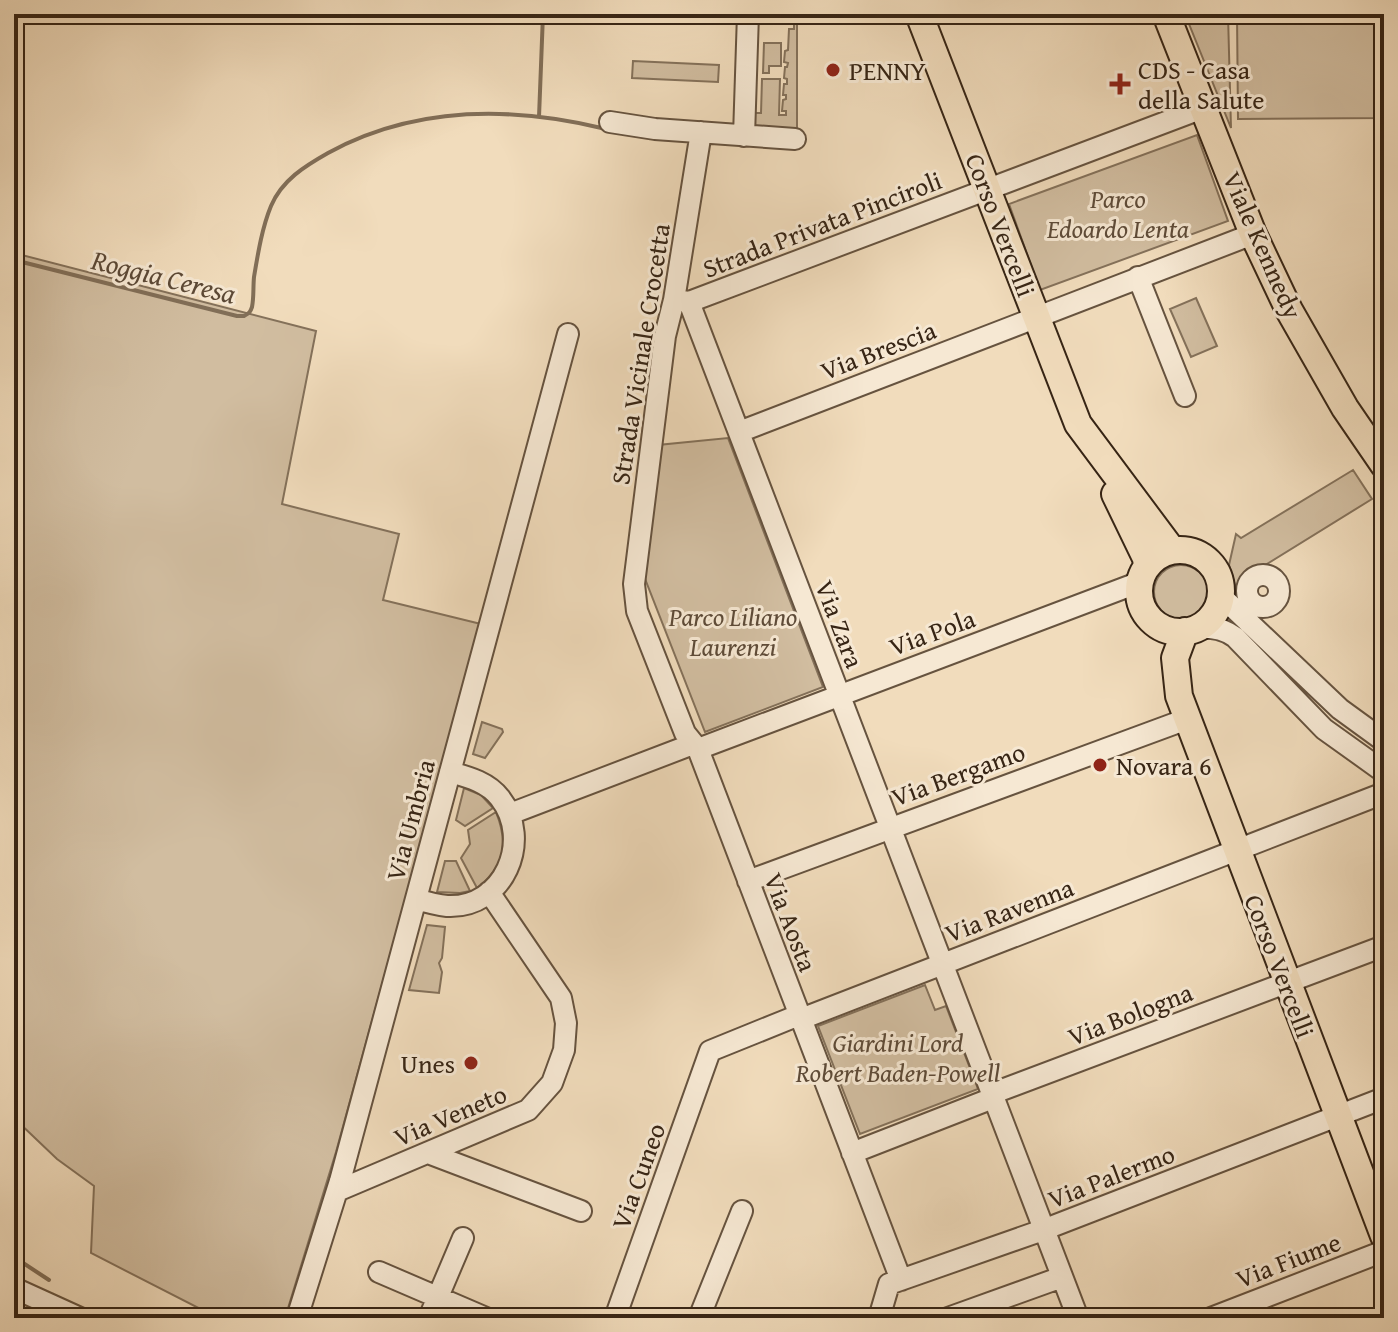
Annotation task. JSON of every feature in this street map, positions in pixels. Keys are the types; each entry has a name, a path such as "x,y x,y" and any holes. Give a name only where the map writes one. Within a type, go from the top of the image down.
{"main road":[{"name":"Corso Vercelli","path":"919,14 1078,424 1172,550"},
{"name":"Viale Kennedy","path":"1166,14 1253,234 1289,310 1345,408 1384,465"},
{"name":"Corso Vercelli","path":"1085,434 1146,558 1144,575"},
{"path":"1172,550 1196,552 1207,559 1221,583 1217,609 1209,620 1192,630 1172,631 1160,626 1149,618 1142,606 1144,575 1156,557 1172,550"},
{"name":"Corso Vercelli","path":"1149,618 1172,688 1183,707 1384,1236"},
{"name":"Corso Vercelli","path":"1183,707 1175,658 1192,630"}],"street":[{"path":"744,136 748,14"},
{"name":"Strada Privata Pinciroli","path":"682,301 1203,108"},
{"path":"610,122 795,139"},
{"name":"Strada Vicinale Crocetta","path":"634,584 665,336 682,301 701,132"},
{"name":"Via Brescia","path":"739,432 1253,234"},
{"path":"1138,277 1185,396"},
{"name":"Via Zara","path":"682,301 739,432 1078,1318"},
{"name":"Via Umbria","path":"297,1318 337,1191 568,334"},
{"name":"Via Pola","path":"510,814 839,694 1144,575"},
{"name":"Via Aosta","path":"634,584 637,611 685,733 695,746 901,1280"},
{"path":"1221,596 1340,709 1384,741"},
{"path":"1192,630 1219,629 1235,637 1324,729 1384,772"},
{"name":"Via Bergamo","path":"748,881 1183,707"},
{"path":"416,899 449,906 470,903 489,892 504,876 513,857 515,835 510,814 498,796 482,782 450,772"},
{"name":"Via Ravenna","path":"710,1051 1384,793"},
{"name":"Via Veneto","path":"337,1191 528,1110 552,1083 564,1050 566,1023 561,998 489,892"},
{"name":"Via Bologna","path":"852,1153 1384,946"},
{"name":"Via Cuneo","path":"615,1318 710,1051"},
{"name":"Via Palermo","path":"901,1280 1043,1230 1384,1098"},
{"path":"428,1153 581,1211"},
{"path":"699,1318 742,1211"},
{"path":"429,1318 463,1238"},
{"name":"Via Fiume","path":"1211,1318 1384,1251"},
{"path":"379,1272 486,1318"},
{"path":"948,1318 1062,1277"},
{"path":"879,1318 889,1284 901,1280"},
{"path":"14,1288 80,1318"},
{"path":"14,1303 47,1318"}],"green space":[{"path":"794,14 797,14 797,130 750,128 751,113 761,113 762,79 780,79 779,115 786,115 786,111 782,111 783,100 786,99 783,95 784,84 787,84 785,67 788,63 784,62 789,29 794,29"},
{"path":"1185,14 1228,14 1231,128"},
{"path":"1237,14 1384,14 1384,118 1238,119"},
{"path":"764,43 781,43 781,66 769,66 769,73 763,73"},
{"path":"633,61 719,65 718,82 632,78"},
{"name":"Parco Edoardo Lenta","path":"1197,135 1228,221 1040,290 1009,204"},
{"path":"14,253 316,331 282,504 399,534 383,600 481,624 336,1152 285,1318 218,1318 91,1253 94,1186 57,1159 14,1118"},
{"path":"1196,298 1217,346 1191,357 1170,309"},
{"name":"Parco Liliano Laurenzi","path":"728,438 823,687 705,732 642,571 658,445"},
{"path":"1353,470 1372,499 1246,577 1242,587 1236,588 1229,565 1236,534 1241,538"},
{"path":"1181,565 1200,573 1208,592 1200,611 1181,619 1162,611 1154,592 1162,573"},
{"path":"482,722 503,732 485,758 473,754"},
{"path":"464,788 481,795 493,808 465,826 456,820"},
{"path":"496,812 502,834 502,854 493,872 477,888 461,858 470,844 468,830"},
{"path":"445,861 456,861 470,891 437,892"},
{"path":"427,925 445,927 439,963 442,972 439,993 409,990"},
{"name":"Giardini Lord Robert Baden-Powell","path":"925,985 935,1010 946,1006 978,1089 860,1134 818,1026"}],"waterway":[{"path":"539,117 543,14"},
{"name":"Roggia Ceresa","path":"14,260 244,316 252,307 261,241 276,197 295,175 328,153 394,126 464,115 535,116 606,129"},
{"path":"14,1257 49,1280"}],"place":[{"name":"PENNY","path":"833,70"},
{"name":"CDS - Casa della Salute","path":"1120,84"},
{"name":"Novara 6","path":"1100,765"},
{"name":"Unes","path":"471,1063"}]}
